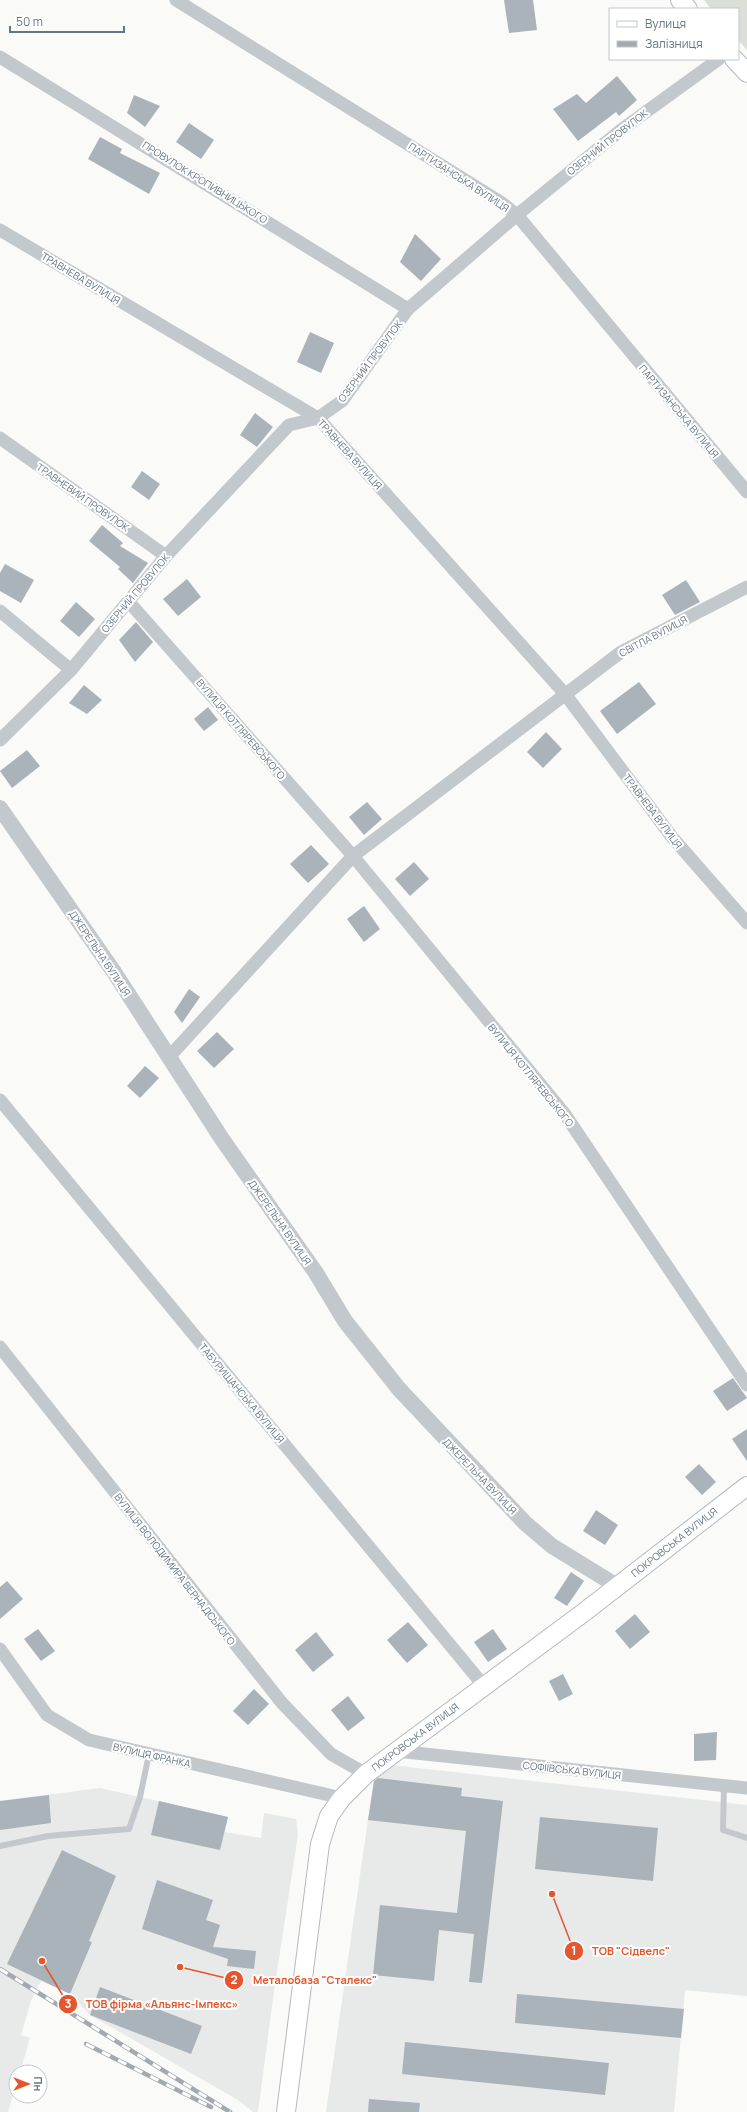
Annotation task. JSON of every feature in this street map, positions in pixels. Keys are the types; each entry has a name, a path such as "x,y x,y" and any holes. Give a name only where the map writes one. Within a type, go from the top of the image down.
{"main road":[{"path":"680,0 687,8"},
{"path":"735,60 747,73"},
{"name":"ПОКРОВСЬКА ВУЛИЦЯ","path":"286,2112 320,1844 329,1816 342,1798 366,1774 617,1586 747,1486"}],"street":[{"name":"ПАРТИЗАНСЬКА ВУЛИЦЯ","path":"176,0 502,203 517,215 747,492"},
{"name":"ПРОВУЛОК КРОПИВНИЦЬКОГО","path":"0,57 408,309"},
{"name":"ОЗЕРНИЙ ПРОВУЛОК","path":"0,740 71,670 166,556 289,425 318,418 342,402 408,309 517,215 621,130 718,60"},
{"name":"ТРАВНЕВА ВУЛИЦЯ","path":"0,230 318,418 565,694 672,837 747,923"},
{"name":"ТРАВНЕВИЙ ПРОВУЛОК","path":"0,438 166,556"},
{"name":"СВІТЛА ВУЛИЦЯ","path":"565,694 621,652 747,587"},
{"name":"ВУЛИЦЯ КОТЛЯРЕВСЬКОГО","path":"129,602 353,856 564,1113 747,1385"},
{"path":"0,611 71,670"},
{"path":"170,1057 353,856 565,694"},
{"name":"ДЖЕРЕЛЬНА ВУЛИЦЯ","path":"0,808 114,972 222,1139 316,1273 345,1321 399,1389 525,1523 552,1546 617,1586"},
{"name":"ТАБУРИЩАНСЬКА ВУЛИЦЯ","path":"0,1100 484,1686"},
{"name":"ВУЛИЦЯ ВОЛОДИМИРА ВЕРНАДСЬКОГО","path":"0,1347 282,1703 331,1754 366,1774"},
{"name":"ВУЛИЦЯ ФРАНКА","path":"0,1649 47,1715 89,1740 342,1798"},
{"name":"СОФІЇВСЬКА ВУЛИЦЯ","path":"396,1751 747,1788"}],"lane":[{"path":"0,1846 48,1836 129,1829 140,1797 149,1754"},
{"path":"724,1786 723,1830 747,1838"}],"shaded area":[{"path":"704,0 747,0 747,50 739,41 739,8 710,8"},
{"path":"391,1765 747,1805 747,1996 685,1990 674,2112 326,2112 374,1778"},
{"path":"100,1788 228,1817 225,1832 261,1838 264,1813 296,1819 298,1835 274,1991 258,2112 253,2112 238,2100 90,2015 70,1994 41,1981 31,2001 21,2035 30,2038 22,2064 8,2064 8,2104 10,2104 8,2112 0,2112 0,1801"}],"building":[{"path":"504,0 533,0 537,30 509,33"},
{"path":"617,76 637,100 619,116 616,112 578,141 553,109 577,94 586,103"},
{"path":"134,95 160,106 145,127 127,113"},
{"path":"189,123 214,140 201,159 176,142"},
{"path":"100,137 122,149 120,153 160,173 149,194 88,159"},
{"path":"415,234 441,259 421,281 400,262"},
{"path":"310,332 334,343 321,373 297,362"},
{"path":"255,413 273,427 257,447 240,435"},
{"path":"142,471 160,484 149,500 131,487"},
{"path":"102,525 123,543 120,546 148,563 133,583 118,569 120,567 89,541"},
{"path":"5,564 34,580 21,603 0,591 0,573"},
{"path":"187,579 201,597 178,616 163,599"},
{"path":"686,580 700,602 675,615 662,595"},
{"path":"76,602 95,619 79,637 60,621"},
{"path":"136,622 153,642 135,662 119,640"},
{"path":"639,682 656,704 617,734 600,711"},
{"path":"84,685 102,700 87,714 69,703"},
{"path":"208,707 218,720 204,731 194,719"},
{"path":"546,732 562,749 543,768 527,752"},
{"path":"27,750 40,766 12,788 0,771"},
{"path":"367,802 382,819 364,835 349,817"},
{"path":"311,845 329,864 308,883 290,864"},
{"path":"414,862 429,879 410,896 395,879"},
{"path":"364,906 380,929 364,942 347,919"},
{"path":"189,989 200,997 182,1023 174,1012"},
{"path":"217,1032 234,1049 214,1068 197,1051"},
{"path":"145,1066 159,1078 140,1098 127,1086"},
{"path":"733,1378 747,1398 727,1411 713,1391"},
{"path":"747,1429 747,1461 732,1439"},
{"path":"699,1464 716,1482 702,1495 685,1477"},
{"path":"596,1510 618,1525 605,1545 583,1531"},
{"path":"571,1572 584,1581 567,1606 554,1598"},
{"path":"7,1581 23,1599 0,1619 0,1587"},
{"path":"635,1614 650,1632 630,1649 615,1631"},
{"path":"408,1622 428,1645 407,1663 387,1640"},
{"path":"38,1629 55,1651 41,1661 24,1639"},
{"path":"493,1629 507,1649 488,1662 474,1642"},
{"path":"316,1632 334,1655 313,1672 295,1650"},
{"path":"563,1674 573,1694 559,1701 549,1681"},
{"path":"254,1689 269,1704 248,1725 233,1711"},
{"path":"348,1696 365,1718 348,1731 331,1710"},
{"path":"717,1732 716,1760 694,1761 694,1734"},
{"path":"378,1778 462,1788 461,1796 503,1801 482,1983 469,1982 474,1934 439,1930 434,1981 373,1975 380,1905 457,1913 466,1831 368,1820 374,1781"},
{"path":"49,1795 51,1823 0,1830 0,1801"},
{"path":"159,1801 228,1817 220,1850 151,1835"},
{"path":"540,1817 658,1828 653,1881 535,1869"},
{"path":"62,1850 116,1876 89,1941 92,1942 70,1994 7,1964"},
{"path":"157,1880 213,1900 206,1920 220,1925 213,1947 256,1951 254,1969 227,1966 228,1959 142,1929"},
{"path":"100,1987 202,2026 191,2054 90,2015"},
{"path":"517,1994 684,2009 681,2038 515,2023"},
{"path":"405,2042 609,2063 605,2095 402,2074"},
{"path":"369,2099 420,2103 419,2112 368,2112"}],"railway":[{"path":"0,1969 230,2112"},
{"path":"86,2044 211,2107"}],"place":[{"name":"ТОВ \"Сідвелс\"","path":"552,1894"},
{"name":"ТОВ фірма «Альянс-Імпекс»","path":"42,1961"},
{"name":"Металобаза \"Сталекс\"","path":"180,1967"}]}
